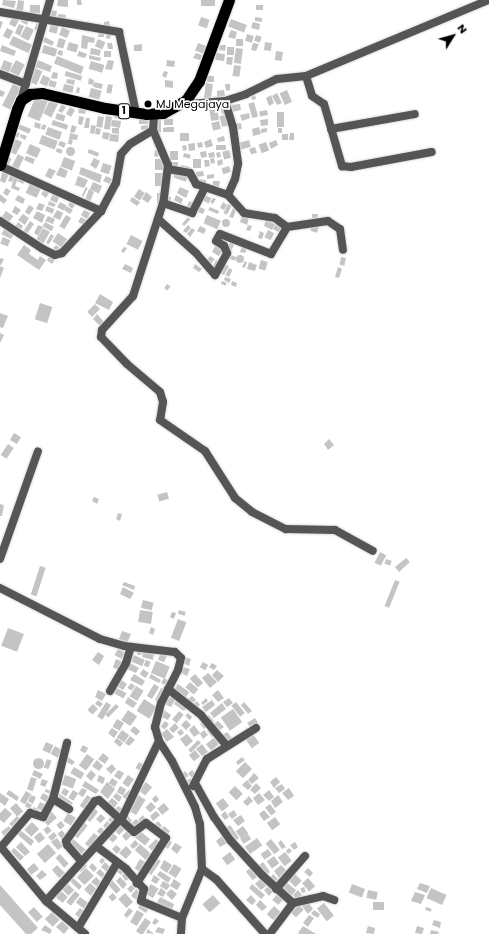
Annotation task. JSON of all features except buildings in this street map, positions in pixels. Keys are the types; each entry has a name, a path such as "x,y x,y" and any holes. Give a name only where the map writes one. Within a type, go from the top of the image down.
{"highway":[{"name":"1","path":"21,100 30,94 42,93 105,108 154,114 178,105 186,100 195,88 229,0"},
{"path":"0,163 12,121 21,100"}],"street":[{"path":"21,100 50,0"},
{"path":"178,105 225,101 251,92 277,79 306,76 489,0"},
{"path":"0,12 45,18 119,32 136,113"},
{"path":"0,74 26,84"},
{"path":"306,76 312,96 324,104 340,162 346,168 432,152"},
{"path":"225,101 233,127 238,164 235,180 228,195"},
{"path":"154,114 152,130 168,169 163,203 133,296 102,330 103,340 134,371 160,392 163,398 160,420 205,451 235,498 252,512 286,529 335,530 373,551"},
{"path":"331,129 415,114"},
{"path":"0,221 43,249 58,255 85,231 101,211 116,183 121,154 130,144 152,130"},
{"path":"0,163 101,211"},
{"path":"168,169 190,173 196,184 228,195 244,212 275,218 287,227 322,221 333,223 343,235 343,250"},
{"path":"163,203 192,214 205,188"},
{"path":"158,219 196,253 214,275 227,253 224,246 216,241 219,235 223,234 271,254 287,227"},
{"path":"0,559 38,452"},
{"path":"0,588 88,634 132,647 169,651 180,656 180,665 168,689 156,722 156,733 159,741 188,793 198,817 202,869 182,918 180,934"},
{"path":"110,691 126,663 132,647"},
{"path":"168,689 201,715 227,746"},
{"path":"188,793 195,783 207,759 256,728"},
{"path":"46,901 120,820 132,800 159,741"},
{"path":"67,743 53,799 43,817 30,813 0,847 46,901 84,934"},
{"path":"195,783 214,817 231,841 276,888 293,903"},
{"path":"53,799 69,809"},
{"path":"81,861 67,845 66,841 95,801 101,802 135,833 146,823 166,838 137,883"},
{"path":"96,846 117,864 126,869 137,883 145,890 141,901 182,918"},
{"path":"276,888 305,856"},
{"path":"78,928 117,864"},
{"path":"202,869 216,879 265,934"},
{"path":"270,934 293,903 323,896 334,900"}],"place":[{"name":"MJ Megajaya","path":"148,104"}]}
